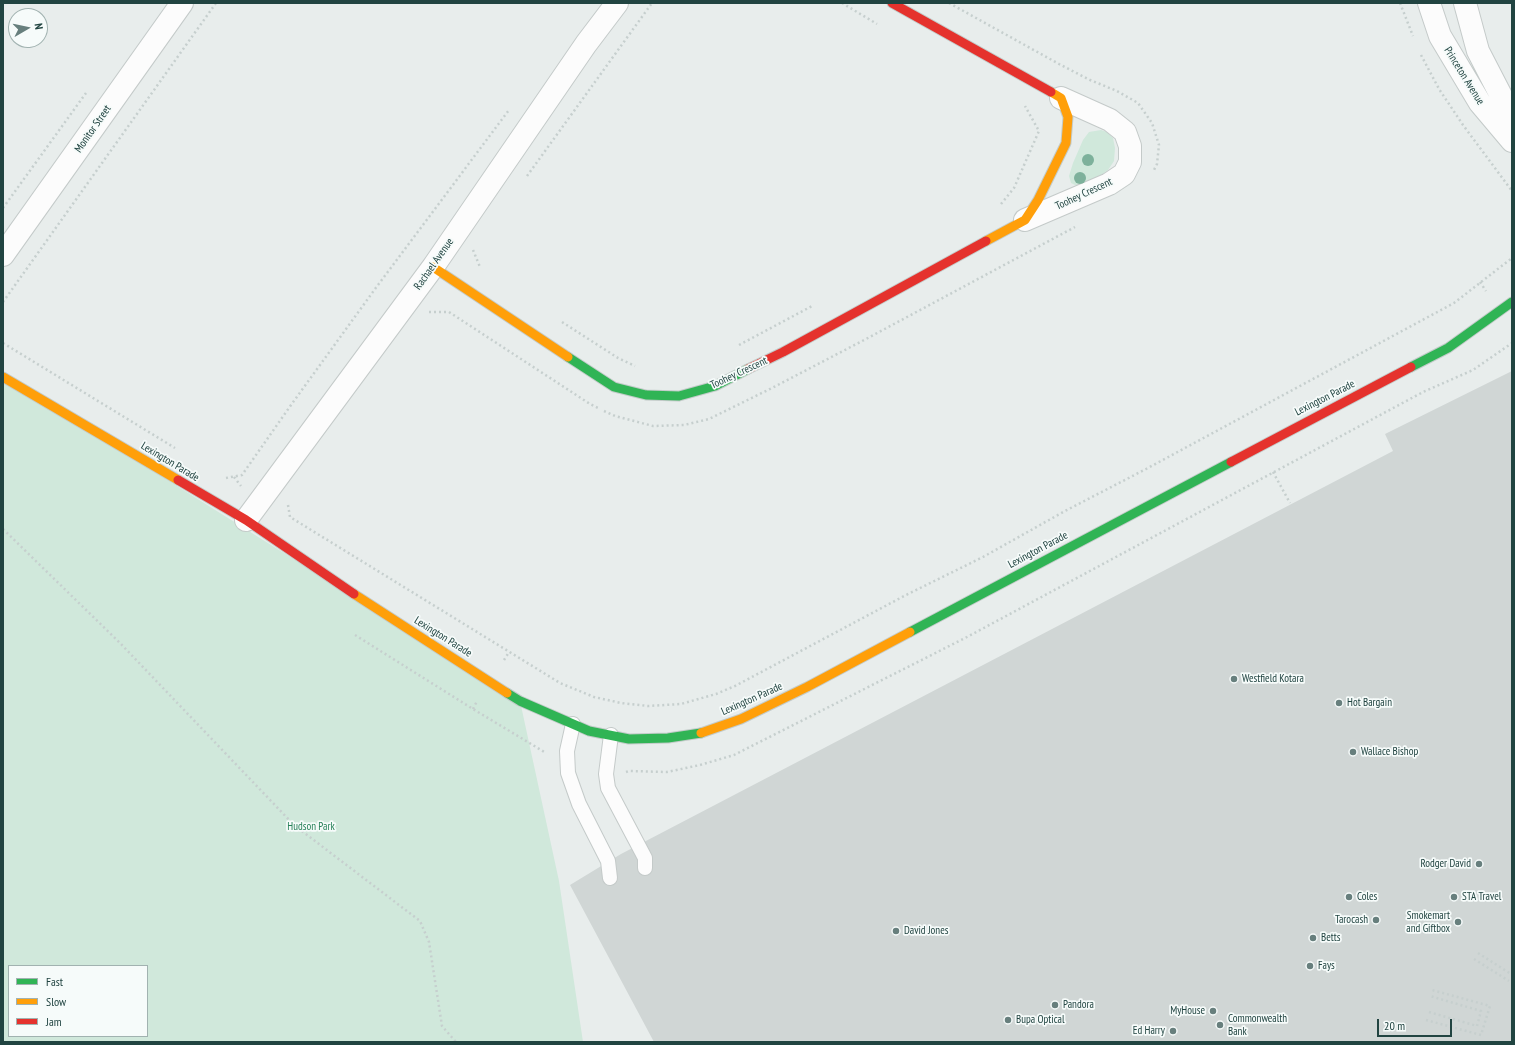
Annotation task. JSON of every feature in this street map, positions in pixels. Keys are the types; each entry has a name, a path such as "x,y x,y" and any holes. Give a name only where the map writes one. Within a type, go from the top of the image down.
{"main road":[{"name":"Toohey Crescent","path":"432,267 614,387 646,395 679,396 715,386 783,352 1025,220 1038,200 1066,143 1068,117 1061,98 892,3"},
{"name":"Lexington Parade","path":"3,377 246,520 371,606 520,701 589,731 629,739 668,738 703,733 748,716 807,687 1448,348 1512,302"}],"street":[{"name":"Monitor Street","path":"3,255 182,3"},
{"name":"Rachael Avenue","path":"246,520 432,267 617,3"},
{"name":"Princeton Avenue","path":"1428,3 1440,36 1480,103 1512,141"},
{"name":"Princeton Avenue","path":"1465,3 1478,51 1512,117"},
{"name":"Toohey Crescent","path":"1025,220 1109,184 1124,174 1130,162 1130,146 1125,132 1110,120 1061,98"}],"lane":[{"path":"573,724 567,751 568,773 579,804 608,860 610,878"},
{"path":"611,735 606,774 608,788 645,858 645,868"}],"path":[{"path":"3,302 216,3"},
{"path":"525,179 652,3"},
{"path":"842,3 882,26"},
{"path":"949,3 1059,64 1090,80 1117,91 1138,103 1152,123 1159,145 1157,164 1151,175"},
{"path":"3,208 90,87"},
{"path":"996,207 1002,203 1014,188 1039,131 1025,106 1018,103"},
{"path":"220,475 227,479 242,475 375,289 472,162 513,104"},
{"path":"425,312 450,312 590,404 615,416 653,426 684,425 709,419 772,388 1079,224"},
{"path":"473,248 478,266 482,270"},
{"path":"287,503 290,517 560,683 594,697 621,703 648,706 681,704 716,694 742,683 906,595 983,557 1065,511 1454,303 1512,258"},
{"path":"1480,282 1486,291"},
{"path":"735,347 818,303"},
{"path":"559,320 618,358 639,368"},
{"path":"3,343 180,451"},
{"path":"622,775 629,771 667,772 700,765 734,755 966,637 1423,392 1473,370 1512,343"},
{"path":"1274,472 1290,504"},
{"path":"234,477 241,487"},
{"path":"3,529 120,643 294,825 420,921 429,942 442,1026 456,1042"},
{"path":"355,635 473,710 546,753"},
{"path":"504,660 509,652"},
{"path":"473,710 478,701"},
{"path":"1478,954 1511,974"},
{"path":"1474,959 1509,981"},
{"path":"1426,1020 1481,1036 1490,1006 1432,990"},
{"path":"1429,1012 1477,1026 1481,1011 1430,996"}],"green space":[{"path":"1101,130 1107,132 1113,138 1115,148 1114,161 1108,170 1088,185 1075,185 1071,183 1069,176 1083,140 1089,132"},
{"name":"Hudson Park","path":"3,377 520,701 559,881 583,1042 3,1042"}],"building":[{"name":"Westfield Kotara","path":"1512,371 1512,1042 654,1042 570,885 621,854 1393,451 1385,434"}],"traffic: fast":[{"path":"1411,367 1448,348 1512,302"},
{"path":"568,357 614,387 646,395 679,396 715,386 748,369"},
{"path":"910,632 1231,462"},
{"path":"507,693 520,701 589,731 629,739 668,738 701,733"}],"traffic: slow":[{"path":"986,241 1025,220 1038,200 1066,143 1068,117 1061,98 1051,92"},
{"path":"433,267 568,357"},
{"path":"3,377 178,480"},
{"path":"354,594 507,693"},
{"path":"701,733 741,719 807,687 910,632"}],"traffic: jam":[{"path":"892,3 1051,92"},
{"path":"748,369 783,352 986,241"},
{"path":"1231,462 1411,367"},
{"path":"178,480 246,520 354,594"}],"place":[{"name":"Westfield Kotara","path":"1234,679"},
{"name":"Hot Bargain","path":"1339,703"},
{"name":"Wallace Bishop","path":"1353,752"},
{"name":"Rodger David","path":"1479,864"},
{"name":"Coles","path":"1349,897"},
{"name":"STA Travel","path":"1454,897"},
{"name":"Tarocash","path":"1376,920"},
{"name":"Smokemart and Giftbox","path":"1458,922"},
{"name":"David Jones","path":"896,931"},
{"name":"Betts","path":"1313,938"},
{"name":"Fays","path":"1310,966"},
{"name":"Pandora","path":"1055,1005"},
{"name":"MyHouse","path":"1213,1011"},
{"name":"Bupa Optical","path":"1008,1020"},
{"name":"Commonwealth Bank","path":"1220,1025"},
{"name":"Ed Harry","path":"1173,1031"}]}
